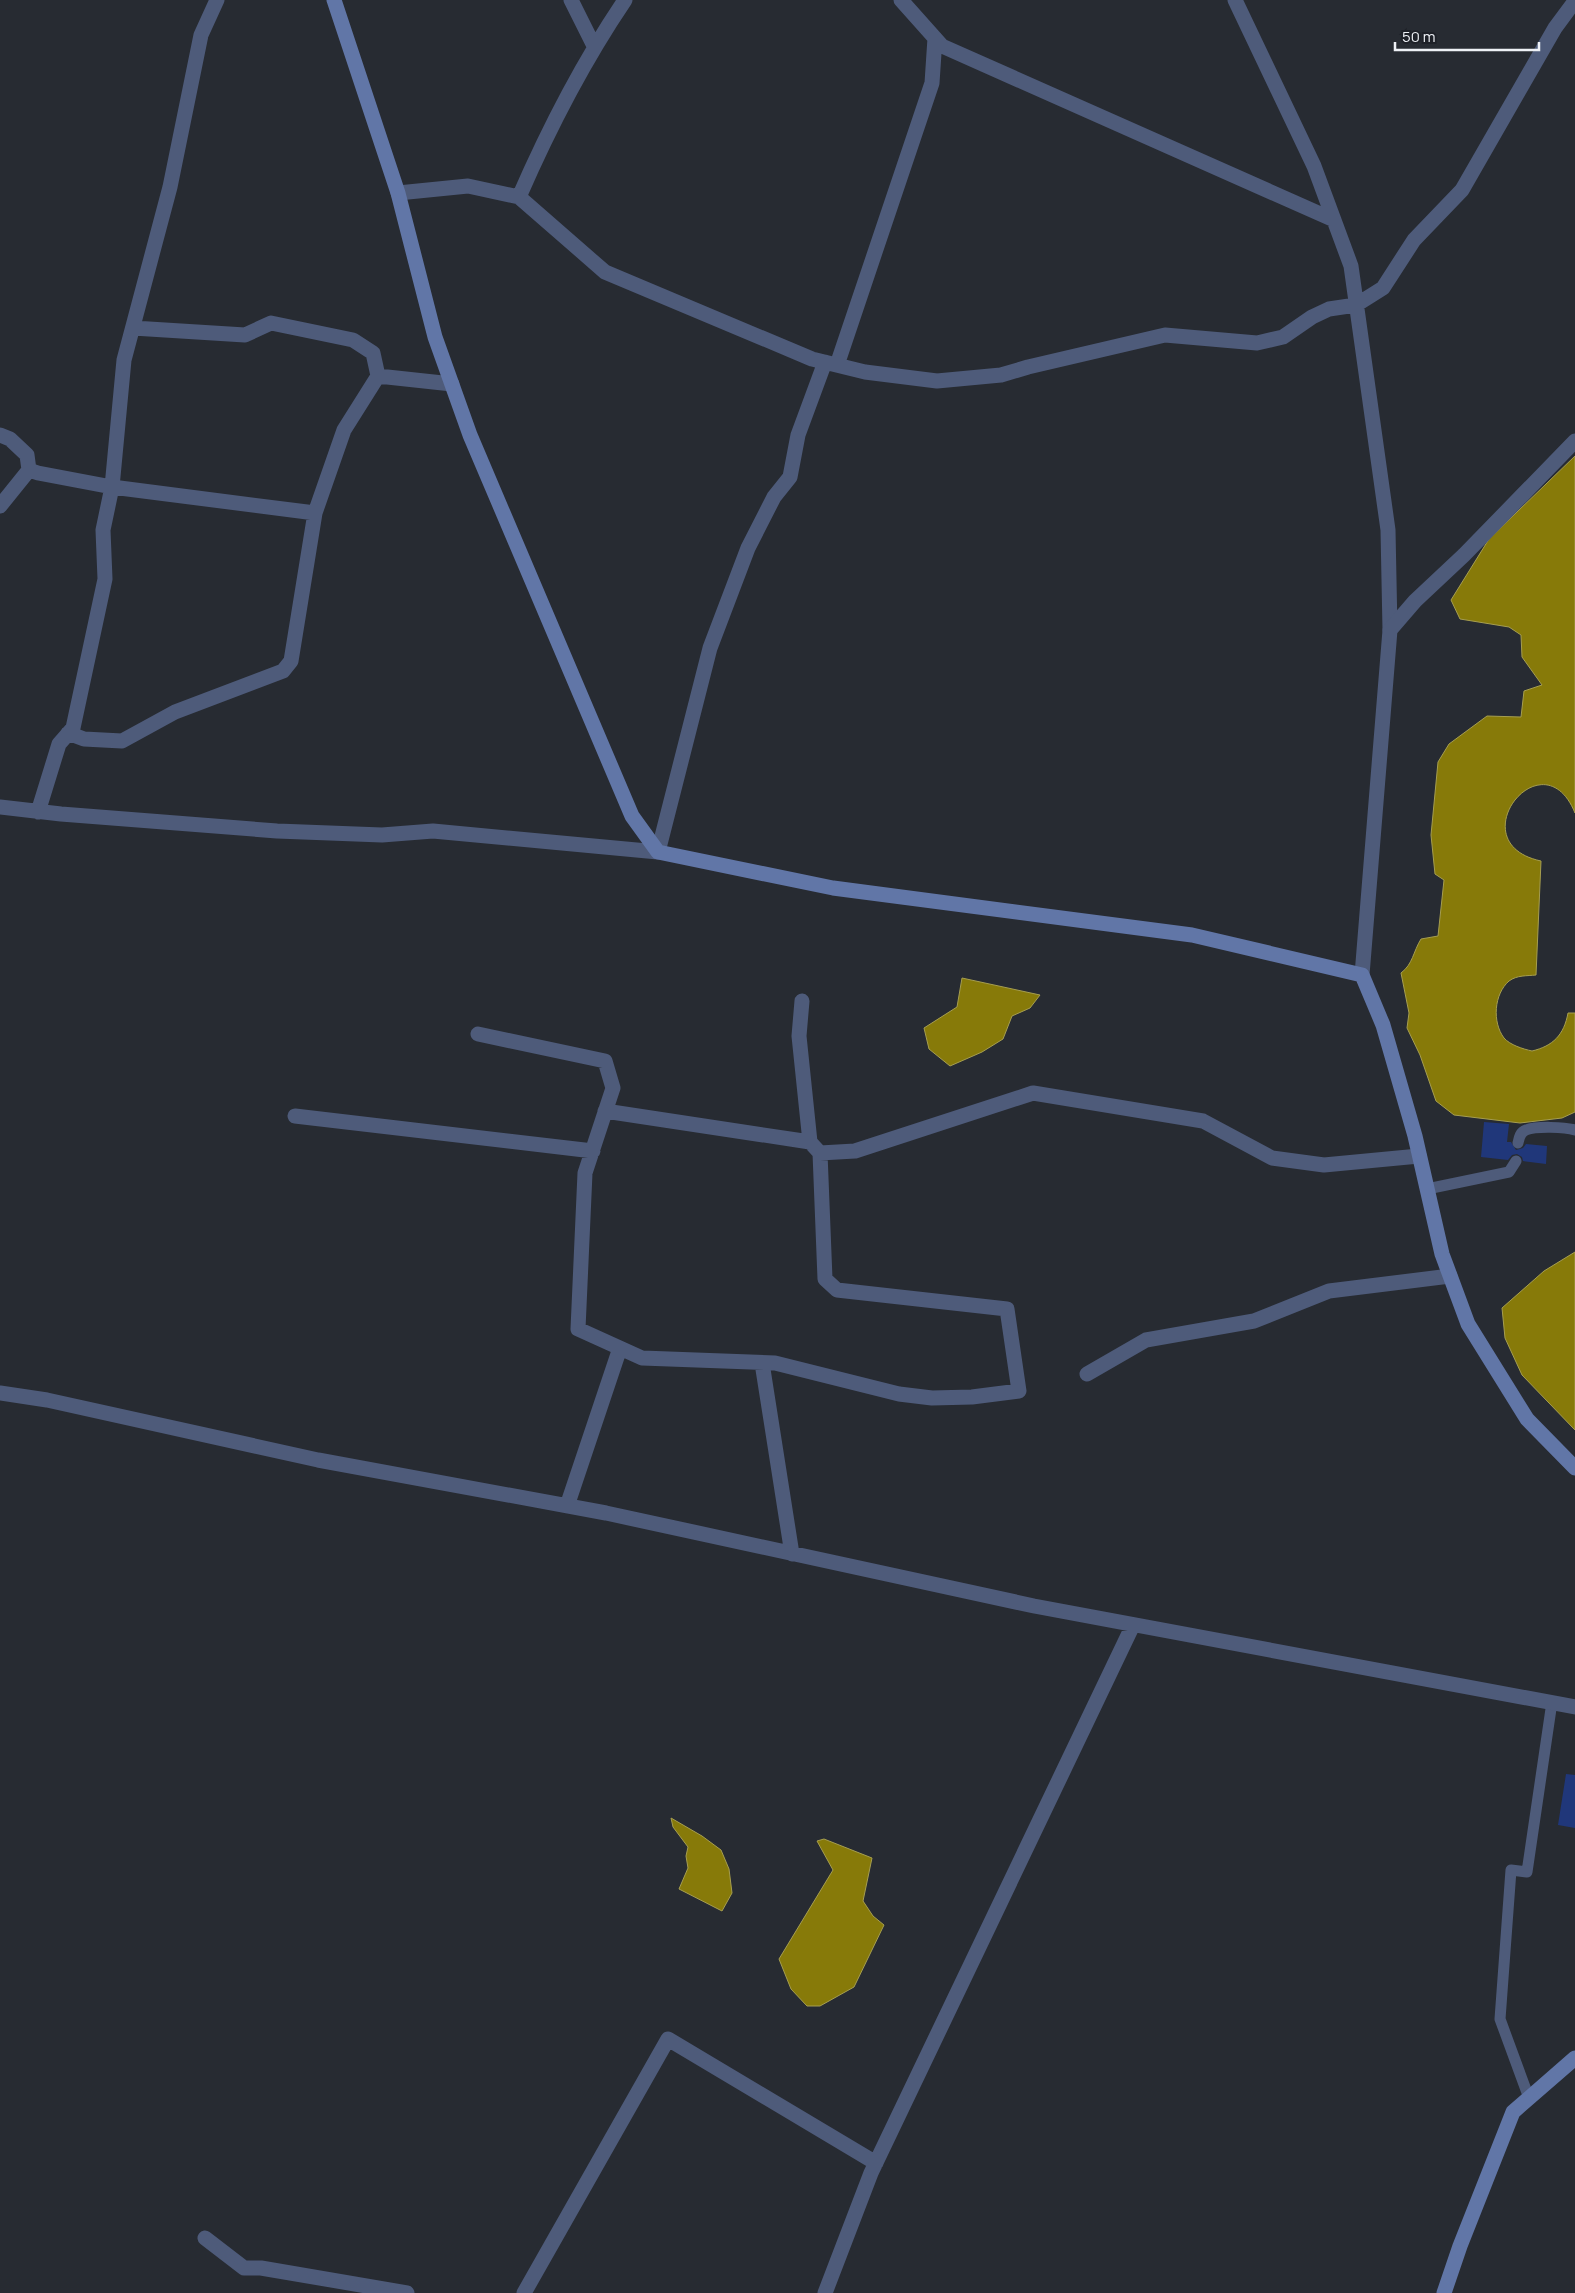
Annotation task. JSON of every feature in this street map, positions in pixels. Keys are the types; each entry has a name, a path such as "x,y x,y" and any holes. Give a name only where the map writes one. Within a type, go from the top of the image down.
{"main road":[{"path":"334,0 398,193 435,337 470,435 632,816 658,852 833,888 1192,935 1362,975 1383,1025 1419,1156 1442,1254 1468,1324 1527,1419 1575,1468"},
{"path":"1444,2293 1460,2246 1513,2112 1575,2058"}],"street":[{"path":"38,812 59,744 73,728 105,579 103,530 112,487 124,360 170,187 201,35 217,0"},
{"path":"571,0 594,46"},
{"path":"518,197 543,142 594,46 625,0"},
{"path":"901,0 942,46 1334,220"},
{"path":"1235,0 1314,166 1351,266 1388,530 1390,630 1362,975"},
{"path":"398,193 468,186 518,197 604,272 812,358 865,372 937,380 1002,375 1028,367 1164,335 1258,343 1283,337 1312,317 1329,309 1356,305 1382,288 1414,240 1462,190 1555,28 1575,1"},
{"path":"0,807 38,812 277,831 382,835 433,831 658,852 710,648 748,548 774,497 790,477 798,435 831,363 932,83 934,38"},
{"path":"68,733 84,739 122,740 175,712 283,672 292,661 315,513 344,430 378,376 373,353 353,340 271,324 245,335 133,328"},
{"path":"378,376 452,384"},
{"path":"0,435 10,439 27,455 29,470 0,506"},
{"path":"1390,630 1415,601 1464,555 1575,441"},
{"path":"29,470 112,487 315,513"},
{"path":"478,1034 605,1061 613,1088 585,1173 578,1329 642,1358 774,1363 899,1394 932,1398 972,1397 1019,1391 1007,1309 837,1290 825,1279 815,1148 799,1036 802,1000"},
{"path":"605,1111 815,1148 854,1151 1033,1093 1203,1120 1272,1158 1324,1165 1419,1156"},
{"path":"295,1116 592,1150"},
{"path":"1087,1374 1146,1340 1254,1321 1329,1291 1450,1276"},
{"path":"568,1506 620,1348"},
{"path":"762,1363 792,1554"},
{"path":"0,1393 47,1400 318,1460 568,1506 1034,1606 1575,1707"},
{"path":"824,2293 876,2163 1133,1625"},
{"path":"524,2293 668,2039 876,2163"},
{"path":"205,2238 244,2268 261,2268 407,2293"}],"lane":[{"path":"1518,1143 1520,1134 1526,1130 1568,1128 1575,1130"},
{"path":"1427,1189 1509,1172 1516,1161"},
{"path":"1530,2098 1500,2019 1511,1870 1528,1872 1552,1702"}],"shaded area":[{"path":"1575,456 1575,813 1561,792 1544,785 1528,789 1514,801 1506,817 1506,835 1517,851 1541,861 1536,975 1519,977 1509,981 1500,993 1496,1016 1504,1038 1510,1043 1532,1051 1552,1043 1564,1028 1568,1013 1575,1013 1575,1112 1562,1118 1520,1123 1454,1115 1436,1101 1420,1055 1407,1028 1409,1013 1401,973 1410,962 1421,939 1438,936 1444,880 1435,874 1431,835 1438,762 1449,744 1487,716 1521,717 1524,691 1542,685 1522,657 1521,635 1509,627 1460,619 1451,600 1489,539"},
{"path":"962,978 1040,995 1030,1008 1012,1016 1003,1039 982,1052 950,1066 929,1049 924,1028 957,1007"},
{"path":"1575,1252 1575,1430 1522,1375 1505,1338 1502,1308 1544,1271"},
{"path":"671,1818 702,1836 721,1850 729,1869 732,1893 722,1911 679,1889 688,1868 686,1856 688,1847 673,1827"},
{"path":"824,1839 872,1858 863,1901 873,1916 884,1925 854,1987 820,2006 807,2006 791,1989 779,1959 833,1870 817,1841"}],"building":[{"path":"1484,1122 1509,1124 1507,1142 1511,1142 1516,1150 1523,1148 1526,1144 1547,1146 1546,1164 1523,1161 1522,1157 1517,1154 1512,1155 1508,1160 1481,1157"},
{"path":"1566,1774 1575,1775 1575,1828 1558,1825"}]}
